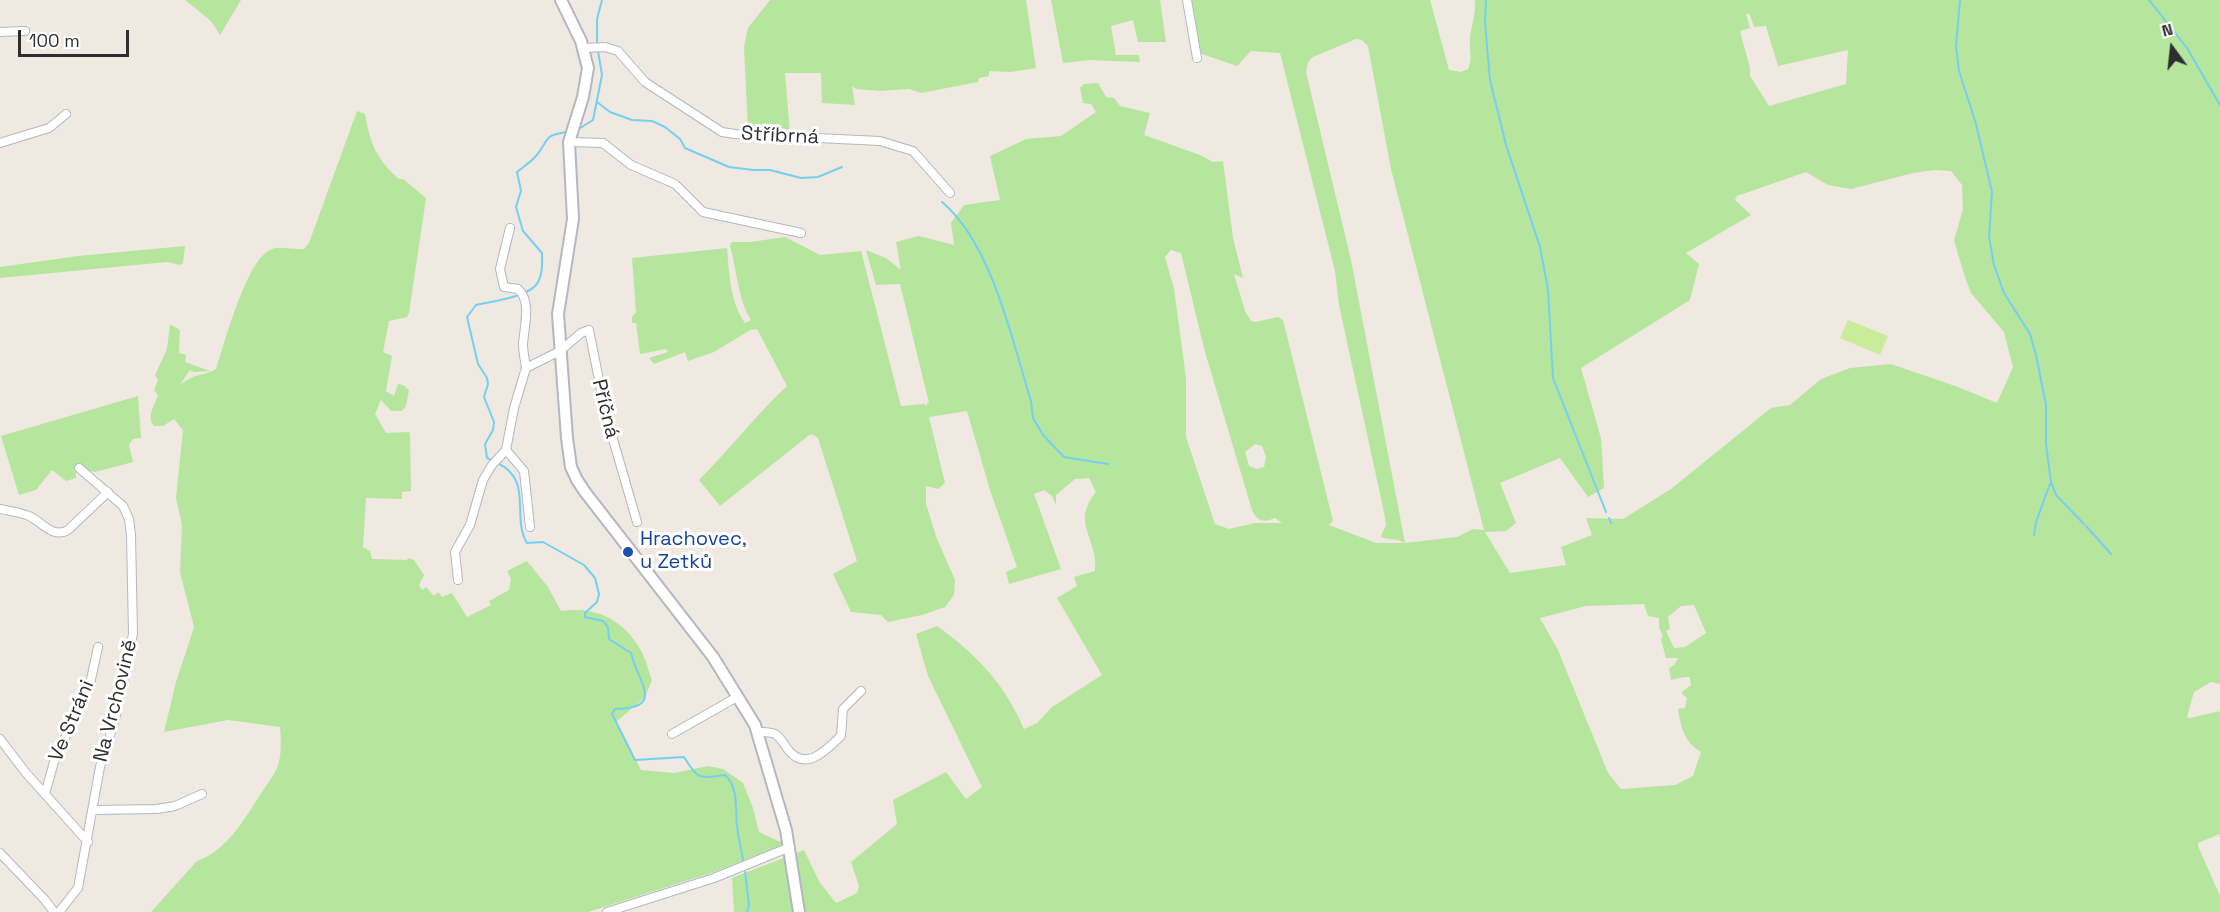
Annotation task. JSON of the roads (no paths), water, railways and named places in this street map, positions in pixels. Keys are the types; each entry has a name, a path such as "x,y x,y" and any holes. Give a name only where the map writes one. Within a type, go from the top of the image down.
{"street":[{"path":"561,0 588,48 588,68 583,97 571,135 573,219 558,315 567,438 572,467 577,480 713,657 757,732 790,847 799,912"},
{"path":"1187,0 1197,58"},
{"path":"0,32 25,32"},
{"name":"Stříbrná","path":"588,48 603,47 618,51 645,82 722,132 880,141 913,151 950,193"},
{"path":"0,143 49,128 66,114"},
{"path":"571,135 603,143 631,165 675,184 703,212 801,233"},
{"path":"458,580 455,552 470,525 483,480 492,465 506,450 514,408 526,368 523,347 526,309 522,294 504,287 501,276 501,261 510,228"},
{"name":"Příčná","path":"560,351 581,333 589,330 606,415 637,522"},
{"path":"526,368 560,351"},
{"path":"506,450 524,471 530,527"},
{"name":"Na Vrchovině","path":"59,912 78,888 100,767 115,719 133,634 129,519 123,506 79,468"},
{"path":"0,509 26,515 54,533 62,533 108,492"},
{"name":"Ve Stráni","path":"45,794 54,762 90,684 99,648"},
{"path":"757,732 778,735 799,760 809,761 827,750 841,736 843,709 861,691"},
{"path":"672,734 737,697"},
{"name":"Ve Stráni","path":"0,739 88,842"},
{"path":"93,810 102,808 157,809 175,806 202,794"},
{"path":"607,912 714,878 790,847"},
{"path":"0,853 54,912"}],"waterway":[{"path":"597,45 597,19 602,0"},
{"path":"1486,0 1485,23 1490,80 1506,145 1540,247 1548,290 1553,378 1606,512"},
{"path":"1960,0 1956,46 1959,71 1976,124 1992,192 1989,237 1994,265 2004,293 2030,334 2036,355 2046,405 2046,444 2051,482 2056,495 2084,524"},
{"path":"2149,0 2187,48 2220,105"},
{"path":"577,130 593,120 602,75 598,51"},
{"path":"597,102 610,112 632,120 652,121 665,127 680,139 685,148 729,167 770,170 801,178 818,177 842,167"},
{"path":"492,460 487,458 485,444 493,430 494,422 484,397 488,384 487,378 478,364 467,317 476,305 520,295 534,287 540,279 542,253 523,231 516,207 521,191 517,172 534,158 547,139 568,132"},
{"path":"942,202 959,220 987,267 1008,322 1031,401 1033,418 1043,435 1064,457 1108,464"},
{"path":"497,463 508,470 519,489 521,522 527,543 543,542 584,565 595,578 599,594 597,602 585,613 585,617 603,621 608,627 609,639 631,653 645,692 644,699 640,704 631,708 615,709 612,714 635,760 684,757 700,776 725,775 736,799 737,830 743,860"},
{"path":"2034,535 2036,522 2050,484"},
{"path":"1609,518 1611,523"},
{"path":"2086,526 2111,554"},
{"path":"745,872 749,905 747,912"}],"place":[{"name":"Hrachovec, u Zetků","path":"628,552"}]}
